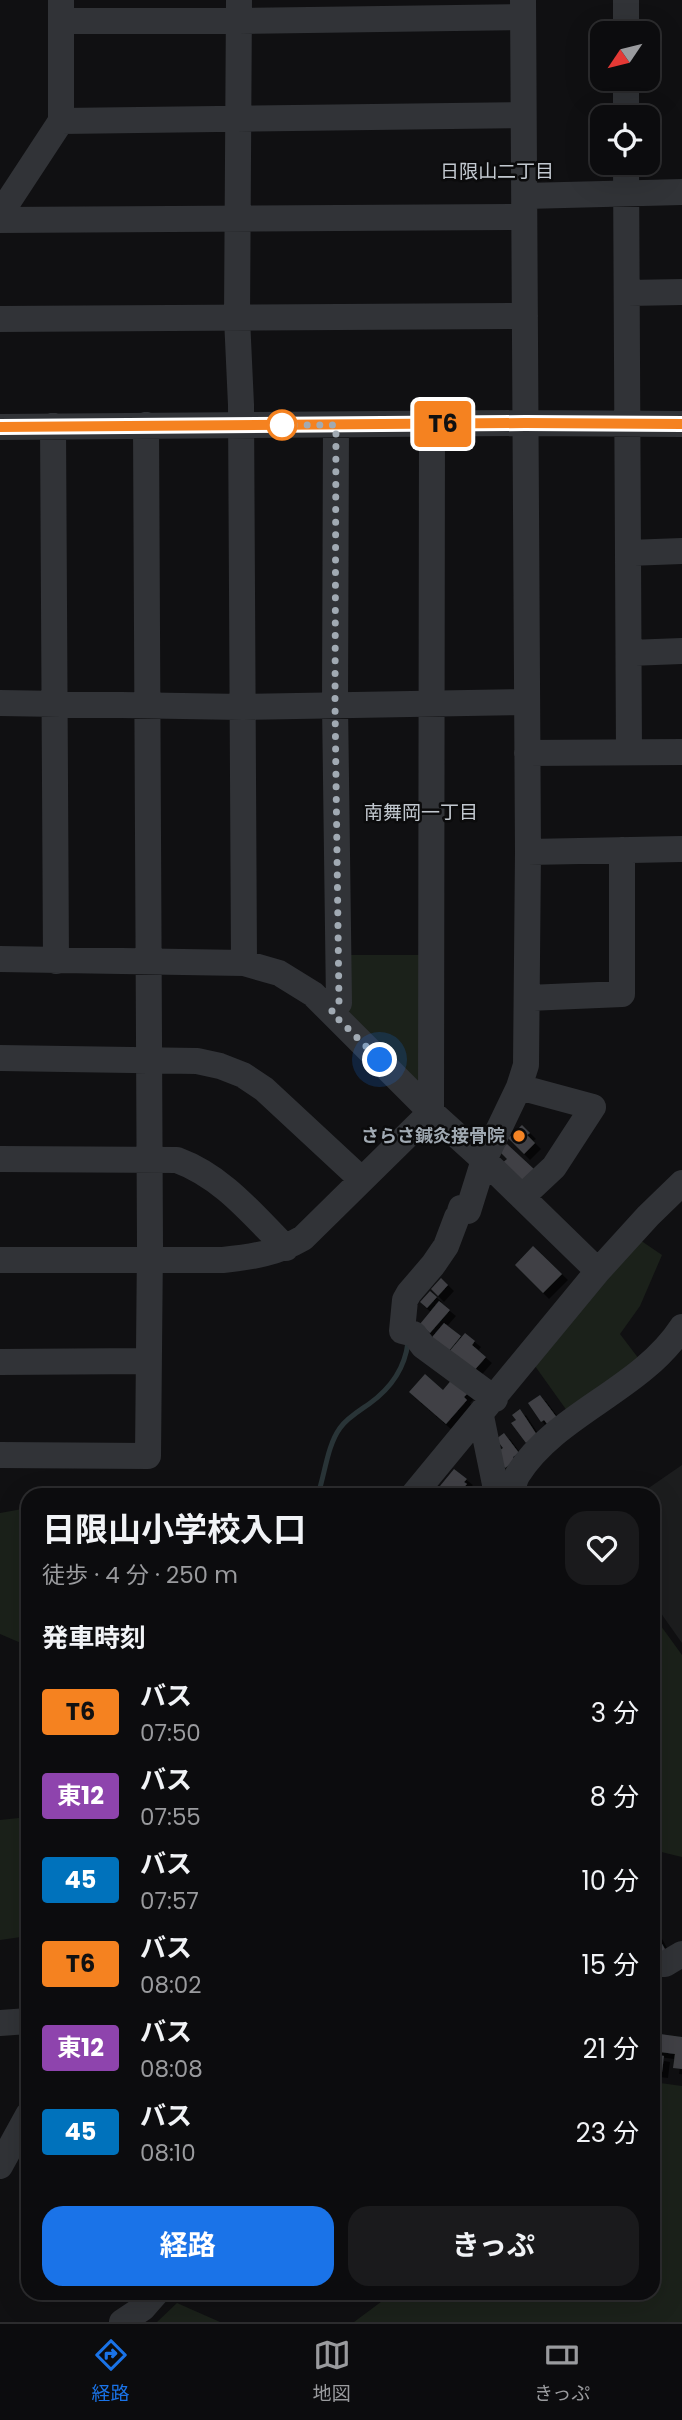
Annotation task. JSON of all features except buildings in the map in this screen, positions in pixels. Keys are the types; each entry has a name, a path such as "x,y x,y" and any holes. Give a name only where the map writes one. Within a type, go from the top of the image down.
{"street":[{"path":"626,0 626,21"},
{"path":"0,214 61,121 61,10 523,8 528,852 526,1065 519,1087 446,1247 405,1300 402,1331 414,1334 423,1346 488,1407 496,1488"},
{"path":"239,11 237,318 243,707 243,963"},
{"path":"61,121 523,115"},
{"path":"626,175 629,752"},
{"path":"0,220 237,219 524,207 626,194 682,192"},
{"path":"628,293 682,292"},
{"path":"0,319 525,316"},
{"path":"0,1260 223,1260 260,1256 286,1248 303,1238 431,1112 432,424"},
{"path":"0,427 682,424"},
{"path":"0,1455 148,1456 150,1159 146,425"},
{"path":"331,1012 339,1003 335,704 336,425"},
{"path":"53,426 55,961"},
{"path":"628,553 682,551"},
{"path":"629,653 682,651"},
{"path":"0,703 243,707 526,702"},
{"path":"527,753 682,752"},
{"path":"528,852 682,849"},
{"path":"528,998 622,994 622,850"},
{"path":"0,960 243,963 279,973 313,994 431,1112 598,1271"},
{"path":"0,1058 197,1061 220,1066 243,1075 264,1089 362,1180"},
{"path":"519,1087 593,1107 554,1167 522,1197"},
{"path":"0,1159 177,1160 217,1179 286,1248"},
{"path":"419,1488 598,1271 682,1183"},
{"path":"513,1488 516,1476 540,1446 643,1370 682,1327"},
{"path":"0,1362 148,1361"},
{"path":"660,1964 682,1954"},
{"path":"0,2023 21,2022"},
{"path":"0,2166 21,2128"},
{"path":"122,2322 150,2300"}],"shaded area":[{"path":"348,955 422,955 422,1089 348,1013"},
{"path":"640,1240 662,1255 640,1306 620,1334 642,1363 570,1415 535,1366"},
{"path":"682,1465 682,1643 660,1612 660,1488 649,1488"},
{"path":"21,1509 21,1643 0,1634 0,1513"},
{"path":"660,1625 682,1655 682,1857 660,1852"},
{"path":"21,1818 21,1937 0,1940 0,1820"},
{"path":"660,2083 682,2086 682,2322 354,2322 384,2300 660,2300"},
{"path":"177,2303 220,2322 157,2322"}],"waterway":[{"path":"320,1488 329,1452 340,1428 390,1385 404,1361 408,1342"}],"bus line":[{"name":"T6","path":"0,427 682,424"}],"place":[{"name":"さらさ鍼灸接骨院","path":"519,1136"}],"district":[{"name":"日限山二丁目","path":"497,171"},
{"name":"南舞岡一丁目","path":"421,812"}],"route":[{"path":"282,425 336,425 335,704 339,1003 331,1012 380,1060"}]}
